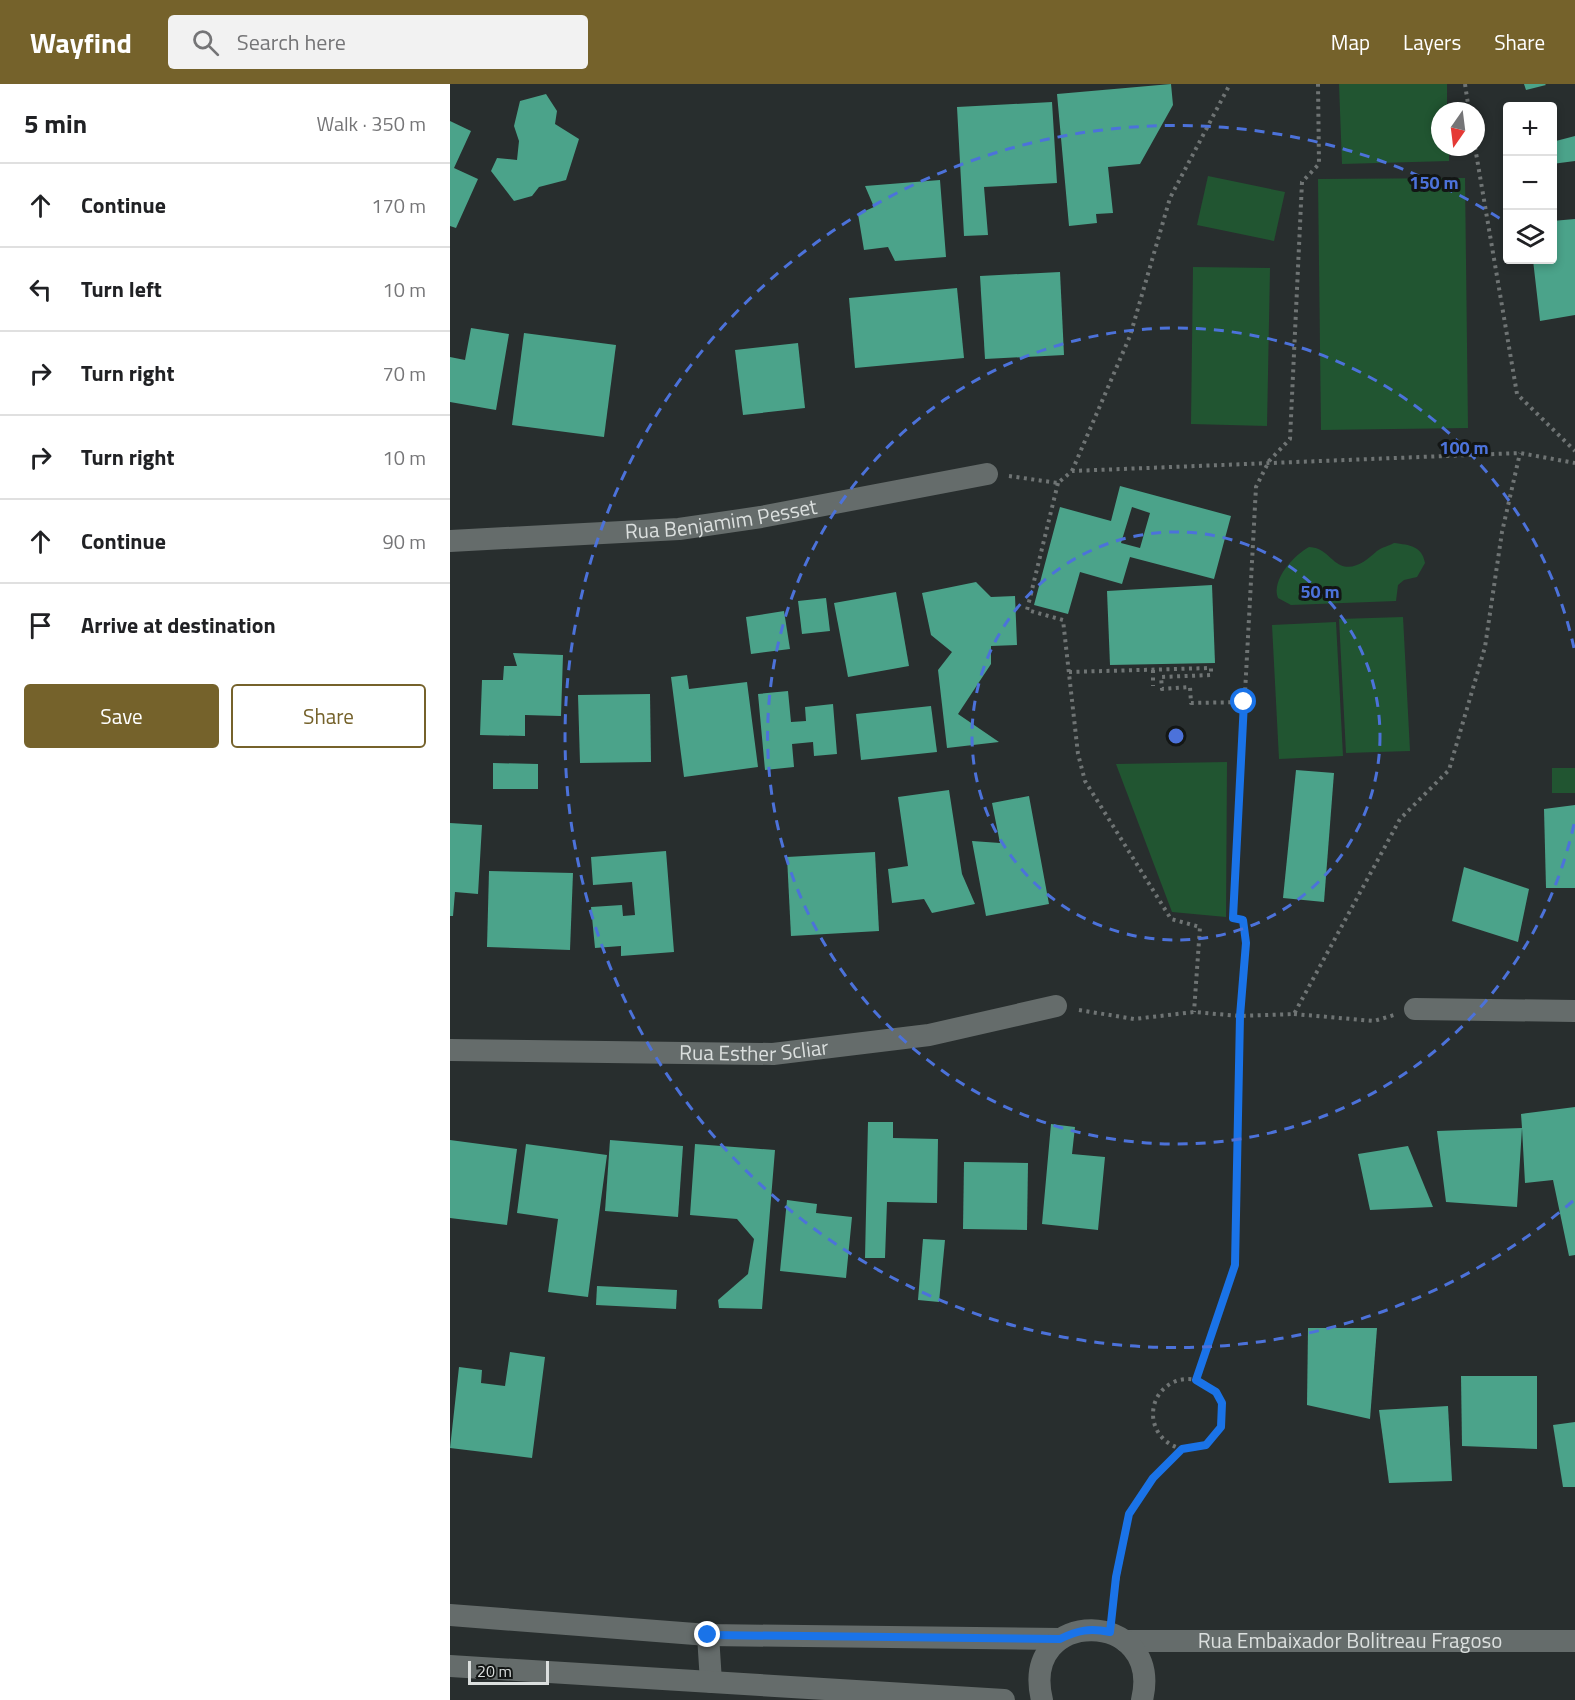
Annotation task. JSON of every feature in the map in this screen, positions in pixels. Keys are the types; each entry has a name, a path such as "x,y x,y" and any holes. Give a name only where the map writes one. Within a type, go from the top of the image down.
{"street":[{"name":"Rua Benjamim Pesset","path":"450,541 679,529 761,517 987,474"},
{"name":"Rua Esther Scliar","path":"450,1050 773,1054 929,1035 1056,1006"},
{"path":"1415,1009 1575,1011"},
{"path":"450,1615 708,1635 1060,1639"},
{"name":"Rua Embaixador Bolitreau Fragoso","path":"1060,1639 1076,1631 1093,1629 1117,1636 1575,1641"},
{"path":"708,1635 711,1682"},
{"path":"1117,1636 1136,1653 1143,1669 1145,1686 1142,1700"},
{"path":"1042,1700 1038,1685 1040,1668 1048,1652 1060,1639"},
{"path":"450,1666 1004,1700"}],"path":[{"path":"1194,1012 1200,927 1171,919 1085,781 1078,754 1063,620 1027,610 1058,483 1072,471 1130,336 1170,198 1230,84"},
{"path":"1196,1380 1235,1265 1240,1016 1246,943 1243,920 1233,918 1256,487 1269,461 1290,439 1302,182 1319,164 1318,84"},
{"path":"1465,84 1468,102"},
{"path":"1477,156 1517,394 1575,451"},
{"path":"1072,471 1269,461 1520,453 1575,463"},
{"path":"1294,1014 1400,819 1449,770 1485,647 1502,532 1520,453"},
{"path":"987,474 1058,483"},
{"path":"1069,672 1211,668 1211,675 1161,676 1162,689 1190,687 1191,703 1244,702"},
{"path":"1153,670 1153,686"},
{"path":"1056,1006 1134,1019 1194,1012 1240,1016 1294,1014 1374,1021 1415,1009"},
{"path":"1117,1636 1116,1577 1129,1514 1153,1478 1182,1449 1206,1445 1221,1427 1224,1415 1222,1403 1216,1392 1196,1380 1174,1382 1164,1388 1154,1407 1153,1418 1162,1438 1182,1449"}],"green space":[{"path":"1339,84 1447,84 1447,102 1431,102 1431,156 1449,156 1449,161 1342,164"},
{"path":"1208,176 1285,192 1274,241 1197,225"},
{"path":"1465,178 1468,428 1321,430 1318,179"},
{"path":"1193,267 1270,268 1267,426 1191,424"},
{"path":"1394,543 1414,547 1421,553 1425,563 1417,577 1404,580 1398,585 1396,601 1291,605 1278,598 1278,584 1285,569 1309,547 1317,548 1339,564 1351,567 1362,563 1379,550"},
{"path":"1403,617 1410,751 1346,753 1339,619"},
{"path":"1336,622 1343,756 1279,759 1272,625"},
{"path":"1227,762 1226,917 1172,912 1116,764"},
{"path":"1552,768 1575,768 1575,793 1552,793"}],"building":[{"path":"1171,84 1173,105 1140,164 1108,167 1113,213 1096,214 1097,223 1069,226 1057,94"},
{"path":"1524,84 1545,84 1546,85 1526,90"},
{"path":"546,94 557,111 555,124 579,139 566,180 539,187 532,196 514,201 491,171 497,158 517,160 519,141 514,126 520,101"},
{"path":"1052,102 1057,183 984,187 988,235 964,236 957,107"},
{"path":"450,121 471,131 454,168 478,179 456,228 450,226"},
{"path":"1575,136 1575,161 1557,163 1557,141"},
{"path":"940,180 946,257 895,261 888,247 864,250 858,214 874,207 865,186"},
{"path":"1575,219 1575,315 1540,321 1533,264 1557,264 1557,221"},
{"path":"1060,272 1064,355 985,359 980,276"},
{"path":"957,288 964,358 855,368 849,298"},
{"path":"471,328 509,334 496,410 450,402 450,357 465,360"},
{"path":"524,333 616,345 604,437 512,425"},
{"path":"798,343 805,408 743,415 735,350"},
{"path":"1120,486 1231,516 1214,579 1130,557 1122,584 1080,572 1068,614 1034,605 1060,507 1111,521","holes":["1132,507 1150,513 1140,548 1121,543"]},
{"path":"976,582 991,597 1015,596 1017,645 991,646 991,664 958,714 999,742 947,748 938,670 952,652 931,635 922,593"},
{"path":"1212,585 1215,663 1110,665 1107,591"},
{"path":"896,592 909,666 848,677 834,603"},
{"path":"826,598 830,631 802,634 798,601"},
{"path":"784,611 790,649 751,654 746,617"},
{"path":"513,653 563,655 561,716 525,715 525,736 480,735 482,680 503,680 504,666 517,666"},
{"path":"687,675 689,689 747,682 758,767 684,777 671,677"},
{"path":"788,691 791,722 806,721 805,707 833,704 837,754 814,756 813,742 792,744 794,767 765,770 758,694"},
{"path":"650,694 651,762 580,763 578,695"},
{"path":"931,706 937,752 861,760 856,714"},
{"path":"493,763 538,764 538,789 493,789"},
{"path":"1296,770 1334,773 1324,902 1283,898"},
{"path":"949,790 962,874 975,904 932,913 924,899 892,903 888,869 908,866 898,797"},
{"path":"1029,796 1049,904 986,916 972,841 1000,843 992,803"},
{"path":"1575,805 1575,888 1546,888 1544,809"},
{"path":"450,823 482,825 478,894 455,892 453,916 450,916"},
{"path":"666,851 674,952 621,956 621,946 595,948 591,907 622,905 623,916 635,915 632,882 593,885 591,857"},
{"path":"875,852 879,931 791,936 787,857"},
{"path":"1464,867 1529,889 1518,942 1452,921"},
{"path":"489,871 573,873 570,950 487,947"},
{"path":"1575,1107 1575,1255 1569,1256 1553,1180 1525,1183 1521,1114"},
{"path":"868,1122 893,1122 893,1138 938,1139 937,1203 887,1202 885,1258 865,1258"},
{"path":"1051,1124 1075,1127 1072,1154 1105,1157 1098,1230 1042,1224"},
{"path":"1522,1128 1517,1207 1446,1202 1437,1131"},
{"path":"450,1140 517,1149 507,1225 450,1218"},
{"path":"610,1140 683,1146 678,1217 605,1211"},
{"path":"526,1144 607,1155 588,1297 548,1292 558,1219 517,1213"},
{"path":"695,1144 775,1150 762,1309 719,1308 718,1300 748,1274 754,1239 737,1219 690,1215"},
{"path":"1408,1146 1433,1207 1370,1210 1358,1154"},
{"path":"964,1162 1028,1163 1027,1230 963,1229"},
{"path":"787,1200 817,1204 816,1213 852,1217 846,1278 780,1271"},
{"path":"923,1239 945,1240 939,1302 918,1300"},
{"path":"597,1286 677,1290 676,1309 596,1305"},
{"path":"1308,1328 1377,1328 1370,1419 1307,1405"},
{"path":"510,1352 545,1357 532,1458 450,1448 459,1367 482,1370 481,1383 505,1386"},
{"path":"1461,1376 1537,1376 1537,1449 1462,1446"},
{"path":"1448,1406 1452,1481 1389,1483 1379,1410"},
{"path":"1575,1422 1575,1487 1563,1487 1553,1425"}],"route":[{"path":"708,1635 1060,1639 1076,1631 1093,1629 1110,1632 1116,1577 1129,1514 1153,1478 1182,1449 1194,1449 1206,1445 1215,1437 1224,1415 1222,1403 1216,1392 1207,1384 1196,1380 1235,1265 1240,1016 1246,943 1243,920 1233,918 1244,702"}]}
